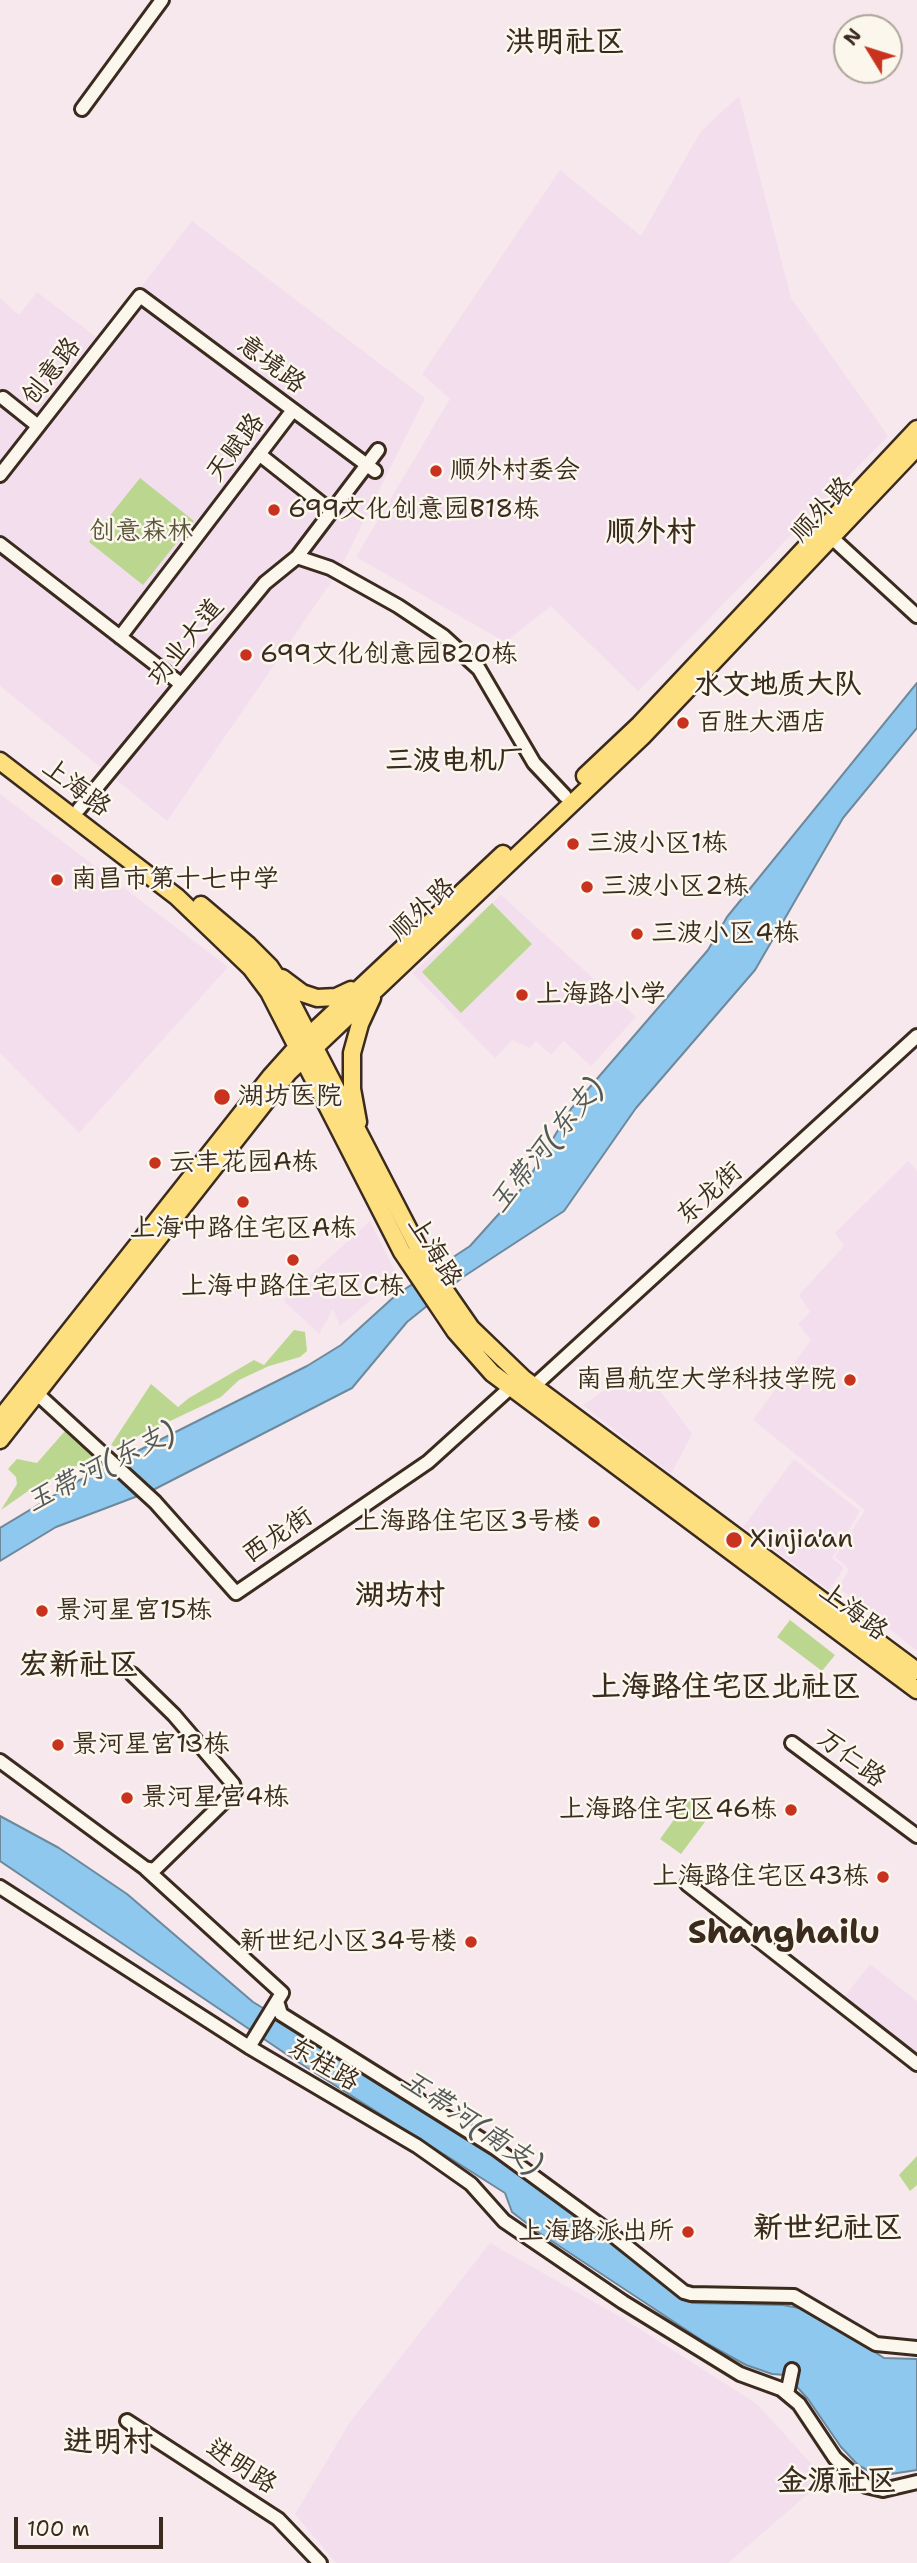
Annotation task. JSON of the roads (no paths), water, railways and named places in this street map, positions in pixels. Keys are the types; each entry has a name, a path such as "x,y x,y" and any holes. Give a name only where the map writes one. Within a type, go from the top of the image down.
{"main road":[{"name":"顺外路","path":"306,1047 362,985 639,725 917,429"},
{"name":"顺外路","path":"0,1440 32,1390 262,1087 384,981 652,728 917,447"},
{"name":"上海路","path":"0,748 210,912 270,967 284,988 306,1047 402,1252 421,1269 471,1328 534,1387 917,1671"},
{"name":"上海路","path":"0,761 177,897 251,968 306,1047 361,1138 421,1269 455,1331 492,1373 917,1690"},
{"path":"270,967 302,993 317,998 336,997 362,985"},
{"path":"361,1138 352,1089 352,1053 369,1003 384,981"},
{"name":"顺外路","path":"0,1419 32,1390"}],"street":[{"path":"82,109 162,0"},
{"name":"意境路","path":"140,296 371,468"},
{"name":"创意路","path":"0,475 140,296"},
{"path":"1,395 38,426"},
{"name":"天赋路","path":"120,637 293,410"},
{"name":"功业大道","path":"79,809 265,583 297,556 331,511 371,468 378,450"},
{"path":"259,454 331,511"},
{"path":"831,537 917,617"},
{"path":"0,544 181,684"},
{"path":"297,556 330,568 398,606 443,636 479,669 534,763 565,796"},
{"name":"东龙街","path":"534,1387 917,1036"},
{"name":"西龙街","path":"32,1390 155,1502 236,1593 428,1462 512,1387"},
{"path":"132,1674 174,1715 233,1784 235,1791 165,1862 154,1870 145,1868"},
{"name":"万仁路","path":"792,1743 917,1836"},
{"path":"0,1760 145,1868 282,1993 250,2044"},
{"path":"687,1884 917,2064"},
{"name":"东桂路","path":"0,1887 417,2146 471,2184 504,2221 622,2302 740,2374 774,2385 799,2404 835,2458 866,2486 883,2490 917,2482"},
{"path":"277,2001 281,2014 495,2148 684,2291 691,2294 794,2297 805,2308 876,2344 917,2348"},
{"path":"787,2394 792,2370"},
{"name":"进明路","path":"127,2421 278,2519 320,2563"}],"water":[{"path":"917,683 917,728 843,818 755,970 636,1108 564,1211 463,1277 407,1322 352,1388 151,1491 56,1527 0,1561 0,1528 78,1481 307,1366 341,1345 396,1295 470,1246 524,1186 571,1109 708,950 727,917"},
{"path":"0,1816 59,1848 127,1894 253,2002 470,2134 692,2303 783,2305 810,2310 884,2358 917,2359 917,2470 878,2476 858,2465 841,2447 797,2387 798,2376 772,2374 746,2365 706,2343 538,2232 512,2212 505,2193 295,2060 0,1861"}],"place":[{"name":"顺外村委会","path":"436,471"},
{"name":"699文化创意园B18栋","path":"274,510"},
{"name":"699文化创意园B20栋","path":"246,655"},
{"name":"百胜大酒店","path":"683,723"},
{"name":"三波小区1栋","path":"573,844"},
{"name":"南昌市第十七中学","path":"57,880"},
{"name":"三波小区2栋","path":"587,887"},
{"name":"三波小区4栋","path":"637,934"},
{"name":"上海路小学","path":"522,995"},
{"name":"湖坊医院","path":"222,1097"},
{"name":"云丰花园A栋","path":"155,1163"},
{"name":"上海中路住宅区A栋","path":"243,1202"},
{"name":"上海中路住宅区C栋","path":"293,1260"},
{"name":"南昌航空大学科技学院","path":"850,1380"},
{"name":"上海路住宅区3号楼","path":"594,1522"},
{"name":"Xinjia'an","path":"734,1540"},
{"name":"景河星宫15栋","path":"42,1611"},
{"name":"景河星宫13栋","path":"58,1745"},
{"name":"景河星宫4栋","path":"127,1798"},
{"name":"上海路住宅区46栋","path":"791,1810"},
{"name":"上海路住宅区43栋","path":"883,1877"},
{"name":"新世纪小区34号楼","path":"471,1942"},
{"name":"上海路派出所","path":"688,2232"}],"district":[{"name":"洪明社区","path":"565,43"},
{"name":"顺外村","path":"651,533"},
{"name":"水文地质大队","path":"778,686"},
{"name":"三波电机厂","path":"455,762"},
{"name":"湖坊村","path":"400,1596"},
{"name":"宏新社区","path":"79,1666"},
{"name":"上海路住宅区北社区","path":"726,1688"},
{"name":"Shanghailu","path":"784,1934"},
{"name":"新世纪社区","path":"828,2229"},
{"name":"进明村","path":"108,2443"},
{"name":"金源社区","path":"837,2482"}],"park label":[{"name":"创意森林","path":"141,532"}],"water label":[{"name":"玉带河(东支)","path":"547,1146"},
{"name":"玉带河(东支)","path":"101,1468"},
{"name":"玉带河(南支)","path":"471,2123"}]}
